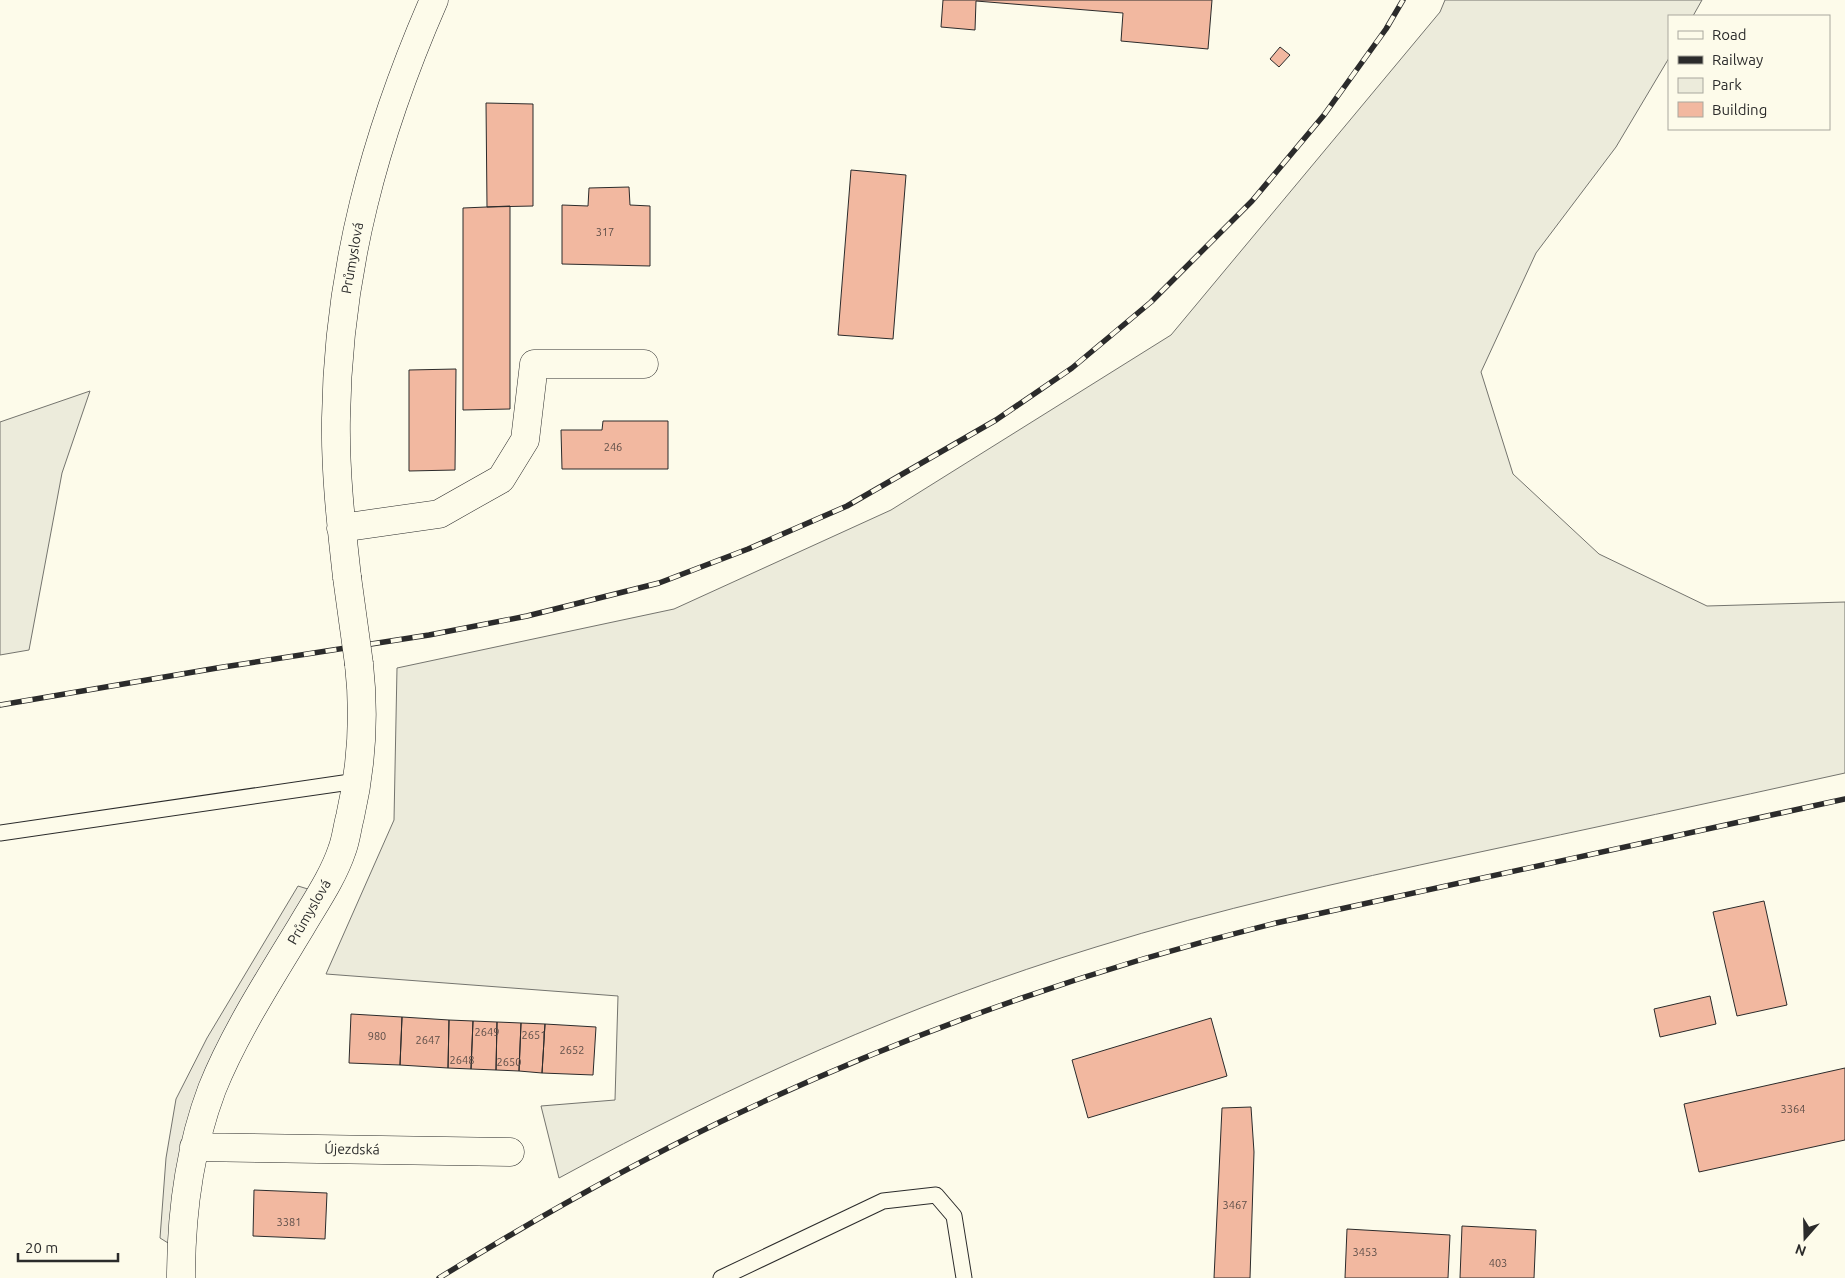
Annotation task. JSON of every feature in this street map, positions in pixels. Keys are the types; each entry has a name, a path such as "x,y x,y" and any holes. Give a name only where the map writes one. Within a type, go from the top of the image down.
{"street":[{"name":"Průmyslová","path":"181,1278 184,1205 194,1147 212,1090 229,1050 321,893 342,850 356,781 361,753 363,718 359,664 341,528 336,453 339,352 352,250 368,181 390,111 415,43 434,0"},
{"path":"341,528 439,514 501,479 525,440 534,364 644,364"},
{"name":"Újezdská","path":"194,1147 510,1152"}],"lane":[{"path":"0,833 356,781"},
{"path":"721,1278 883,1201 936,1195 954,1216 964,1278"}],"green space":[{"path":"1445,0 1702,0 1694,15 1668,15 1668,60 1616,147 1536,253 1481,372 1513,474 1599,554 1707,606 1845,602 1845,773 1419,865 1234,908 1142,933 1026,969 957,994 822,1049 689,1111 559,1178 541,1106 615,1100 618,996 326,974 394,820 397,668 674,609 891,510 1171,335 1440,12"},
{"path":"90,391 62,473 29,650 0,655 0,422"}],"shaded area":[{"path":"298,886 321,893 229,1050 181,1251 160,1238 166,1158 176,1099 207,1038"}],"building":[{"path":"943,0 1212,0 1208,49 1121,41 1123,13 976,1 975,30 941,27"},
{"path":"1280,47 1290,55 1279,67 1270,59"},
{"path":"486,103 533,104 533,206 487,207"},
{"path":"851,170 906,175 893,339 838,335"},
{"path":"629,187 630,205 650,206 650,266 562,264 562,205 588,206 589,188"},
{"path":"510,206 510,409 463,410 463,208"},
{"path":"456,369 455,470 409,471 409,370"},
{"path":"603,421 668,421 668,469 562,469 561,430 602,430"},
{"path":"1764,901 1787,1005 1737,1016 1713,912"},
{"path":"1710,996 1716,1024 1660,1037 1654,1009"},
{"path":"351,1014 402,1017 400,1065 349,1063"},
{"path":"402,1017 449,1020 448,1068 400,1065"},
{"path":"1211,1018 1227,1076 1088,1118 1072,1060"},
{"path":"449,1020 473,1021 471,1069 448,1068"},
{"path":"473,1021 497,1022 496,1070 471,1069"},
{"path":"497,1022 521,1023 519,1071 496,1070"},
{"path":"521,1023 545,1024 542,1073 519,1071"},
{"path":"545,1024 596,1027 593,1075 542,1073"},
{"path":"1845,1068 1845,1140 1699,1172 1684,1104"},
{"path":"1251,1107 1254,1152 1250,1278 1214,1278 1222,1108"},
{"path":"254,1190 327,1193 325,1239 253,1236"},
{"path":"1462,1226 1536,1230 1534,1278 1460,1278"},
{"path":"1347,1229 1450,1235 1448,1278 1345,1278"}],"railway":[{"path":"0,705 217,668 429,635 527,616 659,583 748,549 847,506 996,420 1072,368 1151,302 1252,201 1324,115 1386,29 1403,0"},
{"path":"439,1278 577,1197 648,1158 720,1122 787,1091 924,1034 1063,984 1133,962 1276,923 1845,799"}]}
